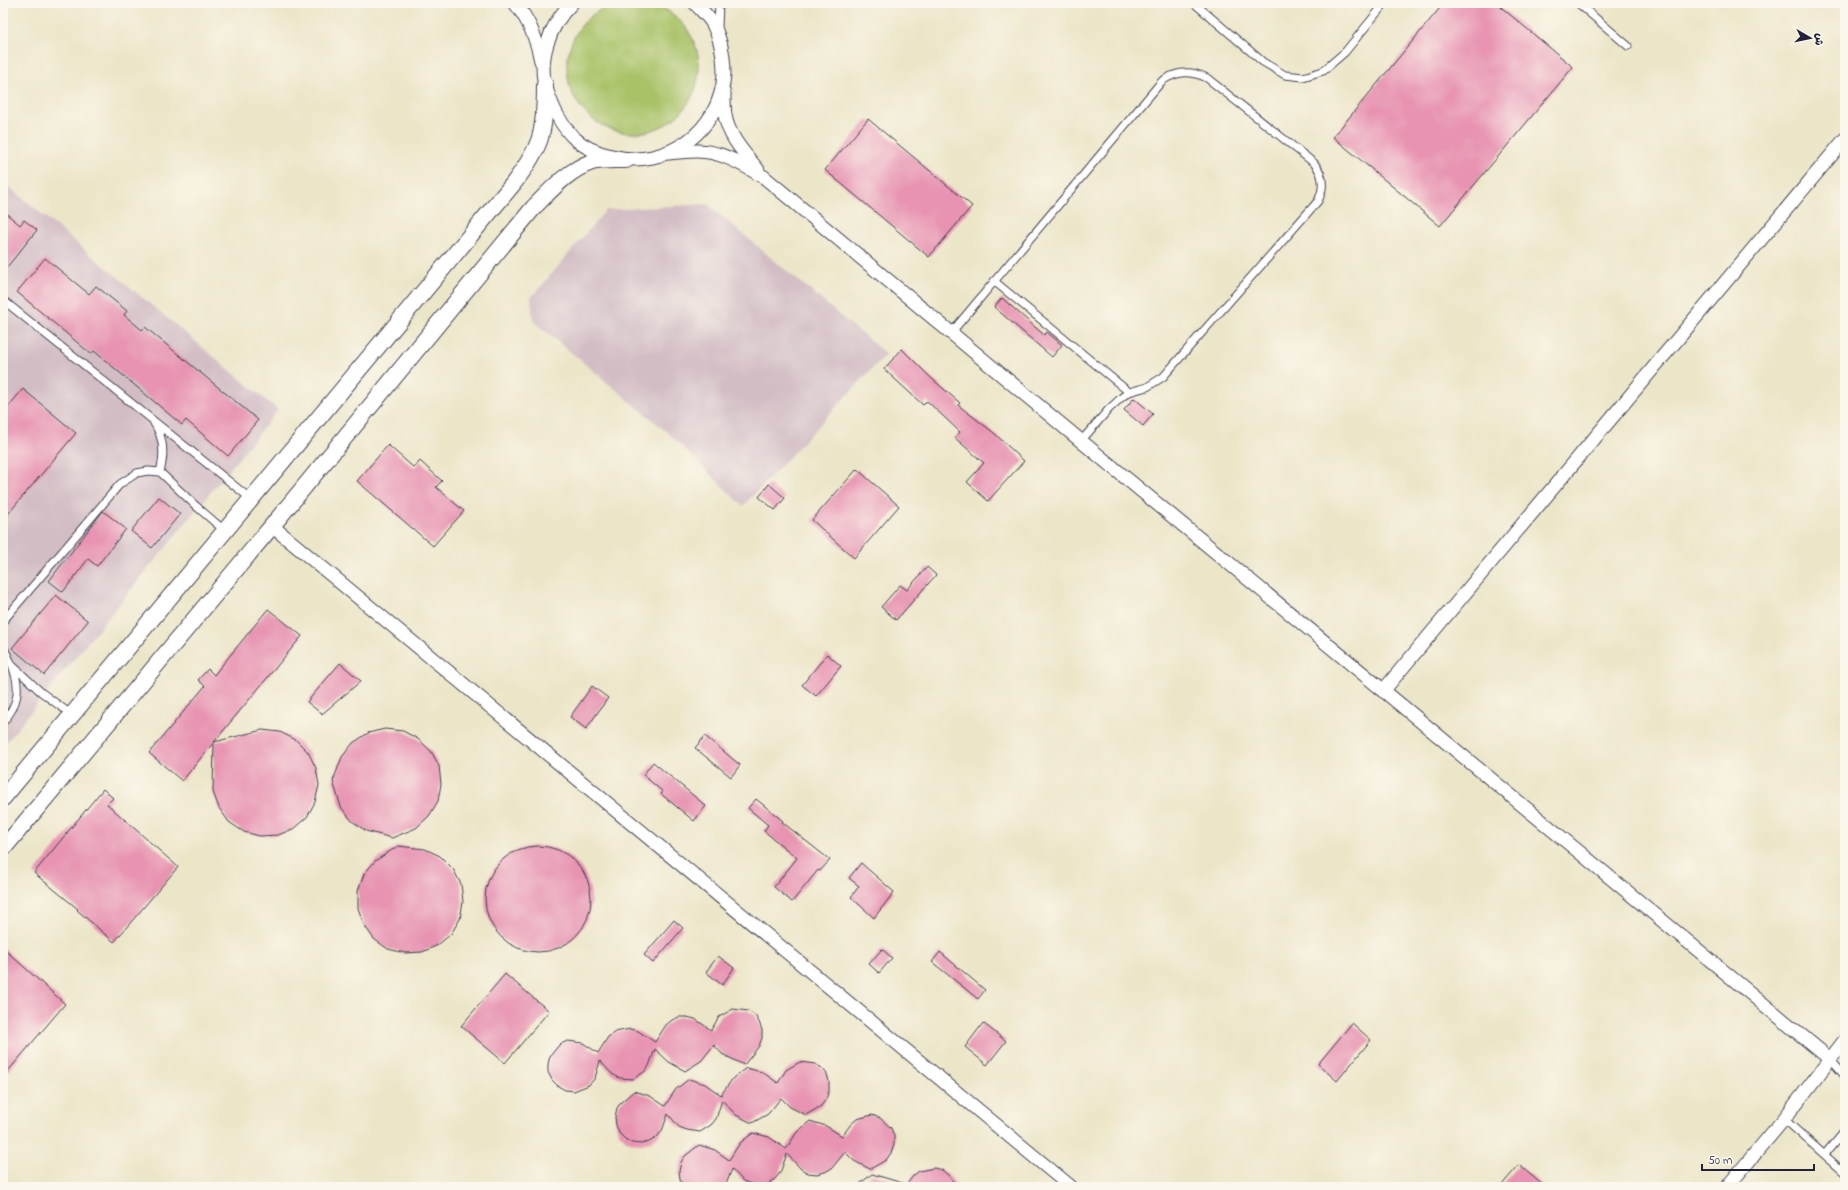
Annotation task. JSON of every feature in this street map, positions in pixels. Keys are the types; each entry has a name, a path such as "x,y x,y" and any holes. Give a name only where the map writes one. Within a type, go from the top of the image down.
{"street":[{"path":"515,3 531,27 538,46 544,81 554,113 573,136 597,153 626,160"},
{"path":"3,798 531,160 542,136 545,115 545,50 555,25 572,3"},
{"path":"695,3 711,22 722,48 724,65 723,82 725,116 731,133 745,154 764,177"},
{"path":"3,849 272,526 534,207 556,184 573,171 593,162 647,159 668,153 689,142 705,125 717,105 723,82"},
{"path":"1383,691 1845,139"},
{"path":"668,153 698,151 718,154 738,162 764,177 1383,691 1830,1059"},
{"path":"272,526 1071,1187"},
{"path":"1727,1187 1784,1119 1845,1040"}],"lane":[{"path":"719,3 717,23 722,48"},
{"path":"1194,3 1263,62 1285,75 1303,77 1323,71 1345,52 1385,3"},
{"path":"1578,3 1628,46"},
{"path":"951,333 1162,81 1177,73 1193,72 1207,78 1314,163 1323,180 1321,194 1318,201 1163,377 1148,388 1129,392 1109,409 1081,441"},
{"path":"994,281 1129,392"},
{"path":"3,300 251,499"},
{"path":"149,417 160,433 162,442 163,462 160,472"},
{"path":"3,621 120,484 137,473 148,470 160,472 225,531"},
{"path":"3,646 17,677 18,695 16,704 3,722"},
{"path":"12,666 41,692 72,715"},
{"path":"1830,1059 1845,1076"},
{"path":"1784,1119 1845,1173"},
{"path":"1825,1154 1845,1130"}],"shaded area":[{"path":"3,182 278,410 3,746"},
{"path":"707,204 886,354 743,506 666,431 533,321 531,298 606,210"}],"green space":[{"path":"639,1 658,6 670,12 680,20 688,30 694,42 698,54 698,80 694,92 688,104 680,114 670,122 658,128 646,132 627,133 608,128 596,122 586,114 578,104 572,92 568,80 567,61 572,42 578,30 586,20 596,12 608,6 620,2"}],"building":[{"path":"1444,3 1496,3 1573,67 1440,226 1333,137"},
{"path":"868,119 972,206 929,257 825,170"},
{"path":"3,211 20,225 24,220 37,230 3,272"},
{"path":"45,258 89,294 96,286 127,311 124,315 142,330 145,327 258,420 228,456 186,420 182,425 94,351 91,354 17,292"},
{"path":"1002,298 1044,335 1047,332 1062,345 1052,357 994,307"},
{"path":"902,349 930,377 960,403 958,405 994,433 1024,461 988,501 967,482 984,463 955,438 960,432 927,401 923,405 884,369"},
{"path":"23,389 76,433 3,520 3,413"},
{"path":"1134,398 1153,414 1143,426 1124,410"},
{"path":"388,445 414,468 420,461 442,481 436,487 464,511 433,546 357,481"},
{"path":"857,469 899,506 854,558 812,520"},
{"path":"769,484 785,498 775,510 759,497"},
{"path":"159,497 180,514 152,548 131,531"},
{"path":"103,511 126,529 97,566 88,559 63,592 49,581"},
{"path":"927,567 936,575 896,620 881,607 900,585 907,590"},
{"path":"56,595 88,621 44,675 12,648"},
{"path":"268,609 302,636 182,781 149,753 205,686 198,680 208,669 214,675"},
{"path":"827,654 841,666 816,696 802,685"},
{"path":"340,663 361,681 322,714 307,702"},
{"path":"592,686 608,698 586,729 570,717"},
{"path":"385,729 403,731 418,739 431,751 439,766 441,784 438,801 429,816 416,828 392,838 366,831 352,821 341,807 333,781 342,757 353,743 368,733"},
{"path":"262,730 280,732 296,740 308,752 316,768 319,785 315,802 307,817 293,829 278,835 260,836 244,832 229,822 219,808 213,792 214,742"},
{"path":"705,736 740,765 731,777 695,748"},
{"path":"653,762 706,806 694,821 661,794 663,792 643,775"},
{"path":"103,789 113,798 107,804 178,867 114,942 77,910 78,909 34,873"},
{"path":"756,799 783,821 782,822 830,860 820,871 818,870 792,902 774,887 797,858 764,831 768,825 748,808"},
{"path":"398,846 425,849 440,856 453,869 461,884 463,902 460,919 451,934 438,945 422,952 405,953 388,949 374,939 364,925 358,908 358,891 364,874 375,861"},
{"path":"538,846 558,850 575,862 587,879 591,899 587,919 575,936 558,948 538,952 518,948 501,936 489,919 485,899 489,879 501,862 518,850"},
{"path":"861,863 894,892 874,918 851,897 859,886 849,878"},
{"path":"674,920 683,928 653,963 644,955"},
{"path":"3,948 65,1004 3,1077"},
{"path":"882,949 892,958 879,973 869,964"},
{"path":"940,952 985,990 978,999 932,962"},
{"path":"718,956 734,968 722,985 706,972"},
{"path":"505,974 549,1011 505,1063 461,1026"},
{"path":"733,1009 748,1011 755,1015 762,1030 762,1038 759,1046 744,1065 722,1054 714,1045 701,1061 685,1071 669,1062 655,1049 649,1066 644,1072 633,1079 620,1078 612,1074 600,1061 595,1078 589,1085 574,1091 565,1090 558,1086 552,1080 548,1072 550,1056 560,1044 568,1041 583,1043 598,1053 608,1037 615,1032 630,1029 638,1031 655,1042 666,1025 679,1017 695,1019 711,1030 719,1017"},
{"path":"983,1023 1006,1041 987,1065 965,1047"},
{"path":"1352,1023 1371,1040 1337,1081 1318,1064"},
{"path":"800,1062 815,1064 822,1068 827,1074 829,1082 829,1091 826,1099 821,1106 806,1115 790,1107 781,1098 768,1114 752,1123 736,1115 722,1100 716,1119 711,1125 700,1132 679,1127 668,1114 662,1131 656,1138 641,1144 632,1143 625,1139 619,1133 616,1125 615,1117 617,1108 621,1102 634,1091 650,1096 665,1106 676,1089 689,1079 705,1084 721,1095 733,1078 746,1068 762,1072 778,1083 786,1070"},
{"path":"872,1115 880,1118 891,1128 894,1136 894,1145 886,1160 870,1169 854,1161 845,1152 832,1168 825,1172 817,1174 808,1173 801,1169 787,1154 780,1173 768,1184 759,1185 743,1181 732,1169 725,1187 683,1187 680,1179 679,1171 681,1162 685,1156 699,1145 715,1150 729,1160 740,1143 753,1133 769,1137 786,1149 797,1132 810,1121 826,1126 842,1136 857,1119"},
{"path":"1519,1165 1545,1187 1500,1187"},
{"path":"934,1168 942,1170 958,1187 905,1187 913,1176 919,1171"},
{"path":"872,1174 906,1184 905,1187 856,1187"}]}
